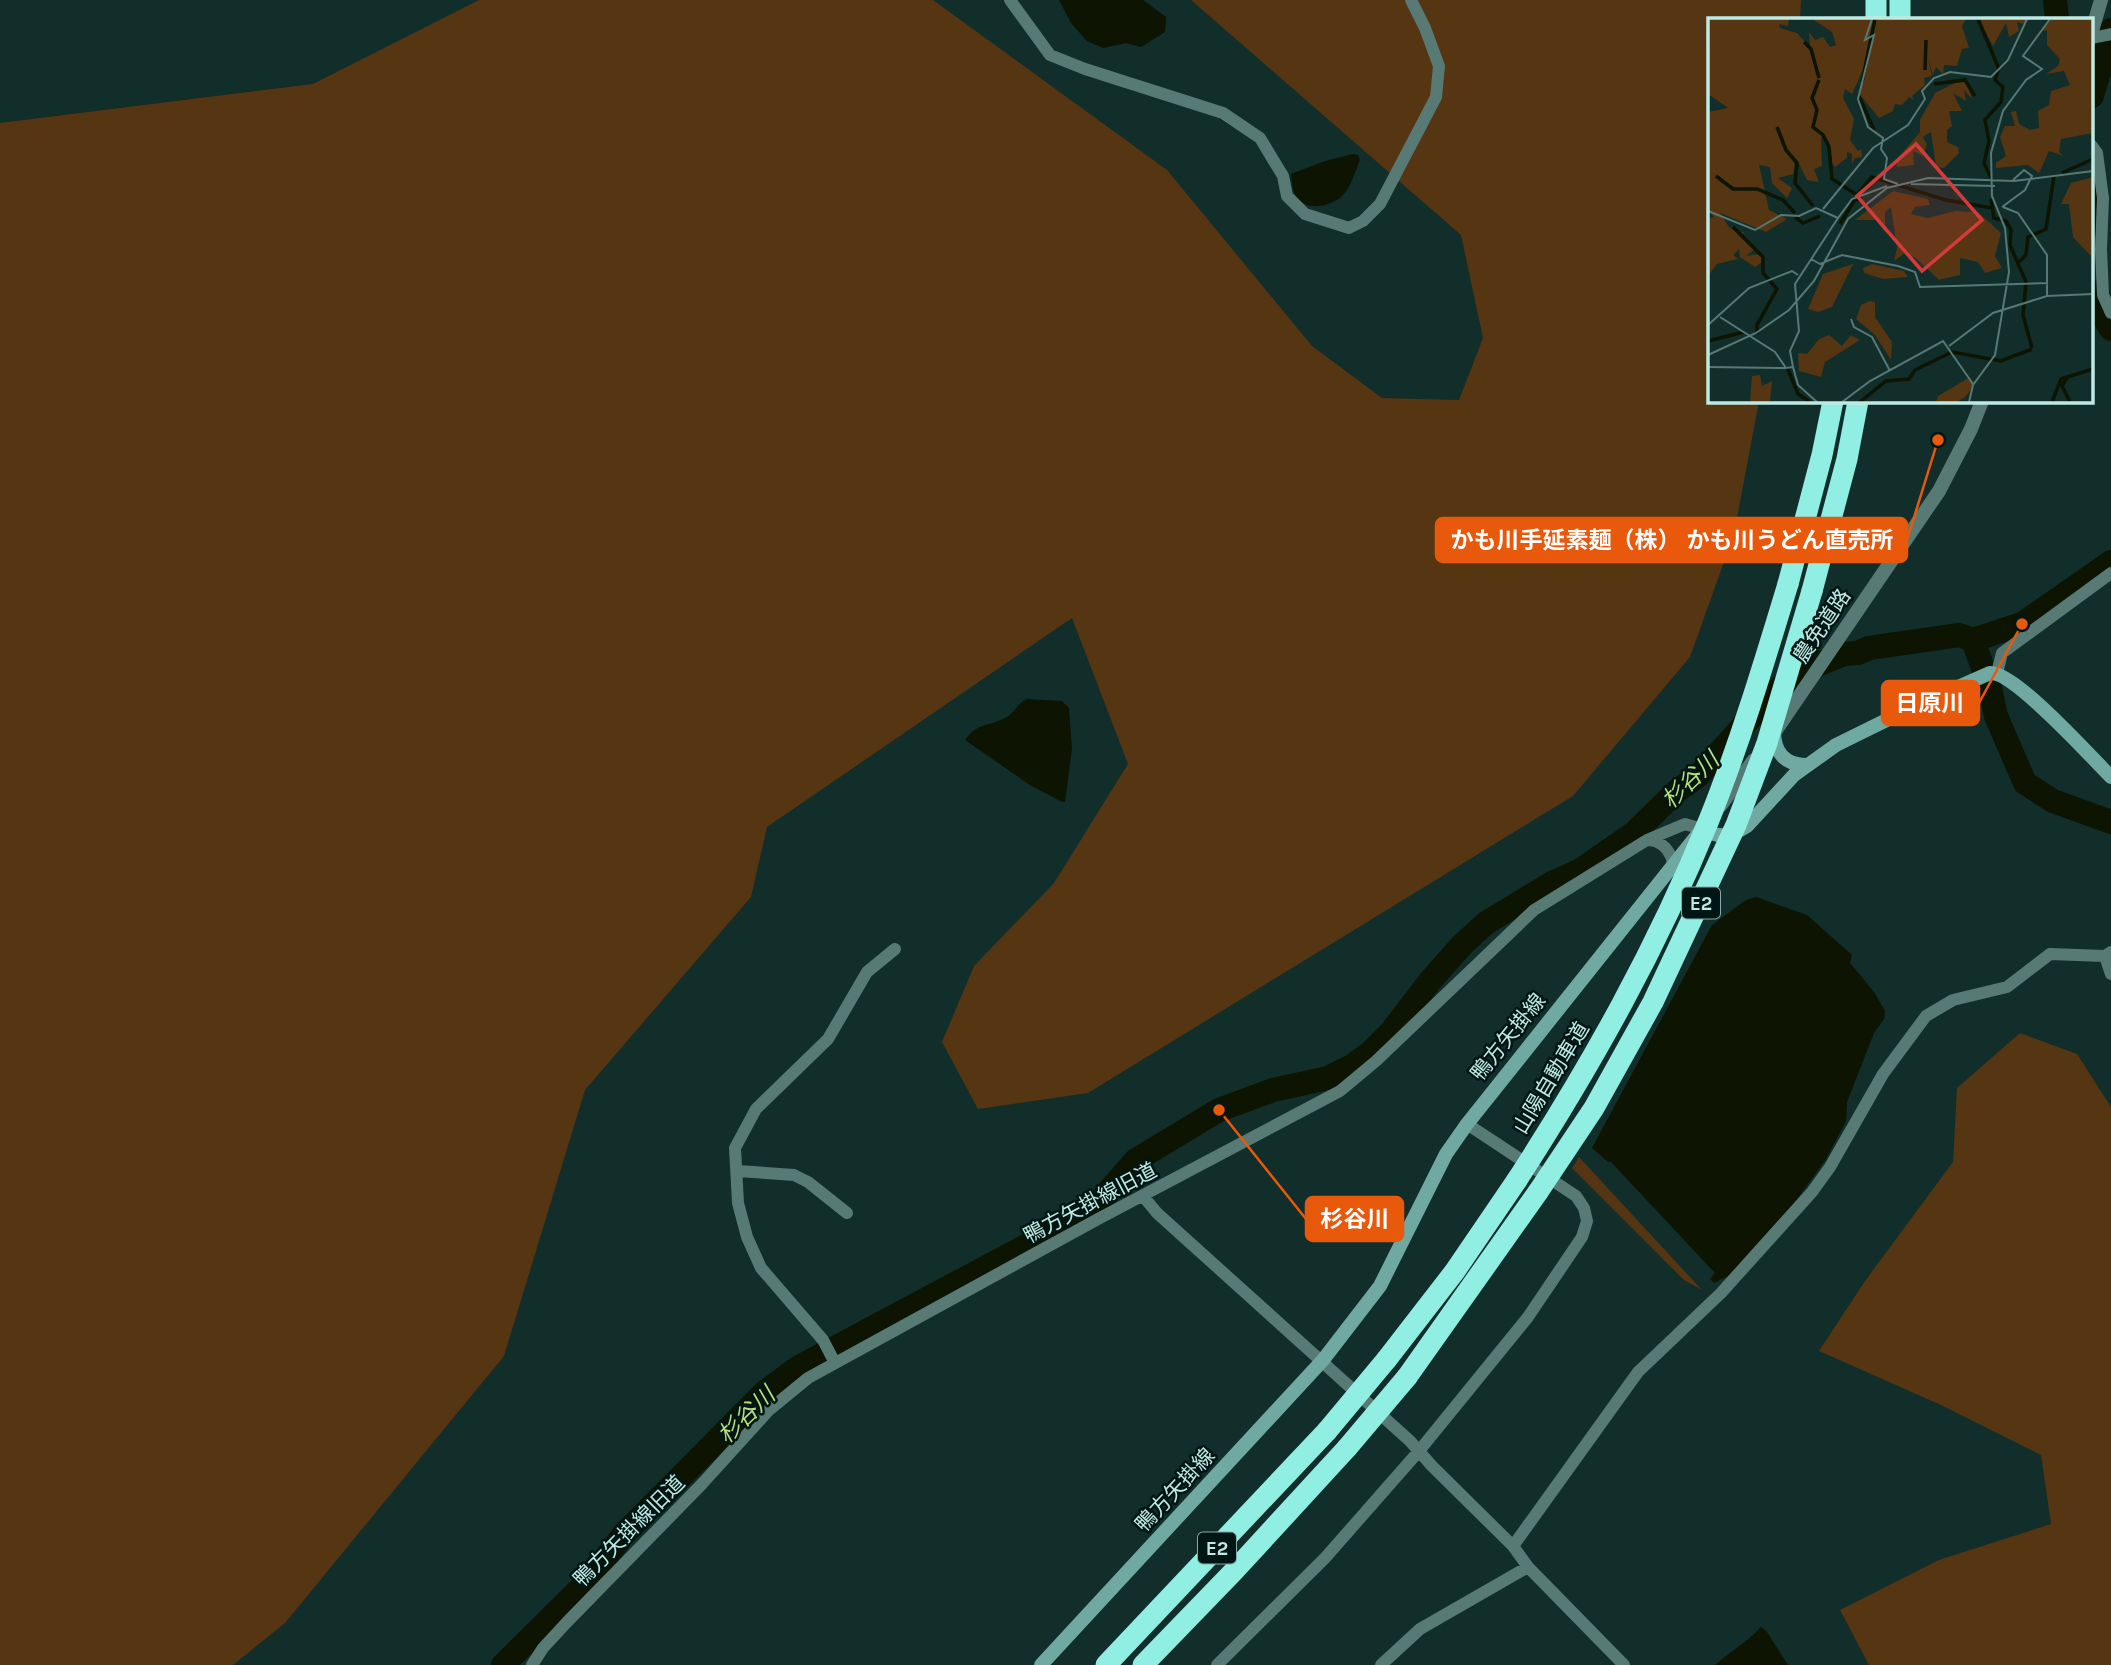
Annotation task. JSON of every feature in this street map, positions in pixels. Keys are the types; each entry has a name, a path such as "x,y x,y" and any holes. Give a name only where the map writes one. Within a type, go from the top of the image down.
{"highway":[{"path":"1876,18 1877,0"},
{"path":"1900,0 1900,18"},
{"name":"山陽自動車道","path":"1106,1665 1328,1431 1387,1359 1455,1271 1573,1094 1672,906 1710,818 1739,738 1788,584 1822,455 1833,402"},
{"name":"E2","path":"1143,1665 1347,1448 1407,1377 1594,1108 1653,1002 1736,825 1767,743 1812,591 1847,459 1858,402"}],"main road":[{"path":"1702,830 1717,836 1738,832 1806,765 1847,740 1988,674 2003,675 2032,698 2111,777"},
{"path":"1774,731 1774,740 1780,754 1790,762 1806,765"},
{"name":"鴨方矢掛線","path":"1041,1665 1322,1360 1380,1286 1446,1154 1702,830"}],"street":[{"path":"1010,0 1050,55 1085,69 1223,113 1260,138 1283,176 1287,196 1305,214 1349,228 1363,221 1380,204 1436,97 1439,66 1425,28 1410,0"},
{"path":"2099,35 2101,0"},
{"path":"2094,150 2103,198 2101,249 2104,295 2111,313"},
{"name":"農免道路","path":"1702,830 1804,691 1939,491 1982,402"},
{"path":"1988,674 2002,653 2111,573"},
{"name":"鴨方矢掛線旧道","path":"532,1665 568,1620 701,1485 769,1410 808,1378 834,1360 1340,1091 1376,1061 1534,911 1647,840 1685,824 1702,830"},
{"path":"1647,840 1654,840 1665,847 1671,854 1674,866"},
{"path":"834,1360 823,1340 761,1268 747,1237 738,1203 735,1148 756,1109 828,1040 867,972 895,948"},
{"path":"1513,1546 1638,1372 1721,1293 1812,1192 1830,1167 1883,1074 1926,1016 1952,1000 2007,987 2050,954 2108,954 2111,974"},
{"path":"1217,1665 1325,1558 1419,1451 1528,1317 1582,1237 1587,1221 1584,1208 1576,1196 1467,1125"},
{"path":"738,1171 794,1175 808,1182 847,1213"},
{"path":"1143,1196 1157,1213 1322,1360 1419,1451 1513,1546 1528,1567 1624,1665"},
{"path":"1381,1665 1420,1629 1528,1567"}],"shaded area":[{"path":"479,0 933,0 1167,170 1312,346 1382,398 1459,400 1483,338 1461,235 1191,0 1801,0 1800,18 1708,18 1708,402 1759,402 1734,534 1690,657 1573,796 1088,1093 978,1109 942,1042 974,966 1054,883 1128,764 1072,618 767,827 751,897 585,1090 504,1356 285,1623 233,1665 0,1665 0,123 313,84"},
{"path":"1059,0 1143,0 1166,17 1165,32 1141,47 1126,43 1103,48 1087,41 1071,23"},
{"path":"1353,154 1358,155 1360,160 1348,189 1342,196 1318,206 1300,201 1293,188 1291,174"},
{"path":"1027,699 1062,701 1069,708 1072,749 1065,802 1030,785 965,740 979,728 1008,716"},
{"path":"1756,897 1807,915 1852,955 1850,963 1874,992 1885,1011 1884,1019 1874,1033 1847,1102 1846,1121 1826,1159 1795,1202 1730,1275 1714,1283 1710,1279 1715,1273 1611,1162 1592,1148 1712,925 1746,900"},
{"path":"2020,1033 2077,1054 2111,1107 2111,1665 1869,1665 1840,1610 1939,1560 2051,1524 2041,1455 1941,1405 1819,1351 1865,1281 1953,1162 1957,1088"},
{"path":"1579,1157 1702,1290 1684,1280 1572,1168"},
{"path":"1761,1627 1788,1665 1715,1665 1750,1637"}],"waterway":[{"path":"2055,0 2057,18"},
{"path":"2094,89 2111,30"},
{"path":"2094,303 2111,329"},
{"path":"1973,640 2022,624 2111,562"},
{"name":"杉谷川","path":"503,1665 588,1581 624,1534 765,1392 799,1367 1071,1222 1100,1201 1136,1160 1219,1110 1273,1090 1328,1078 1352,1066 1391,1032 1430,981 1486,923 1552,883 1579,871 1634,833 1678,790 1698,776 1772,694 1804,670 1844,654 1858,653 1869,648 1959,635 1973,640"},
{"name":"杉谷川","path":"1973,640 1990,688 1996,716 2025,783 2053,801 2111,822"}],"place":[{"name":"かも川手延素麺（株） かも川うどん直売所","path":"1938,440"},
{"name":"日原川","path":"2022,624"},
{"name":"杉谷川","path":"1219,1110"}]}
